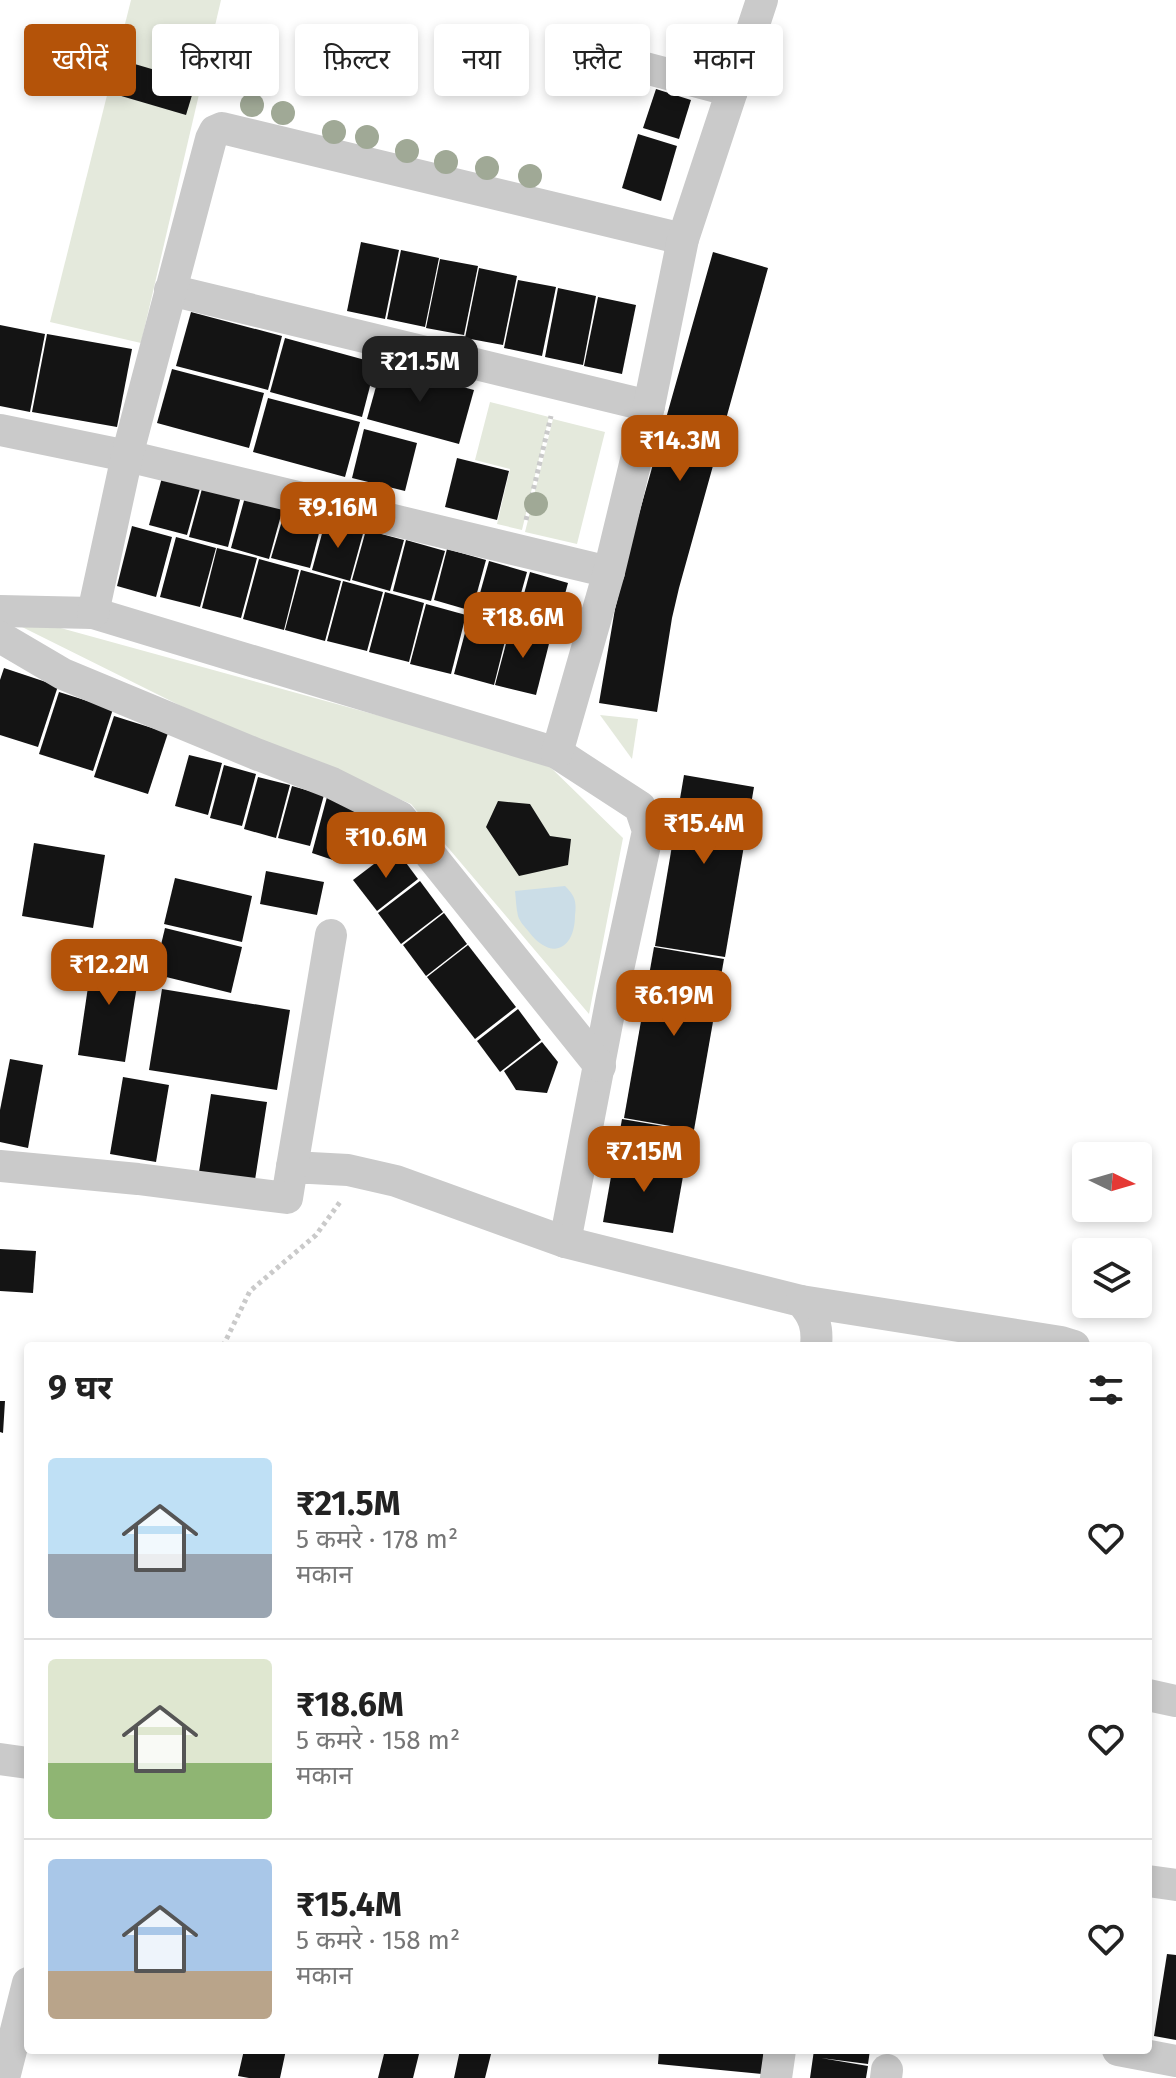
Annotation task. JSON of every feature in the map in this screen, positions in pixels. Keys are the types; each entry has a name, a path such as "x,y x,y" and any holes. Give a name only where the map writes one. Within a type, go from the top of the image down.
{"street":[{"path":"754,24 762,0"},
{"path":"557,753 609,572 649,406 683,239 730,96"},
{"path":"93,613 127,456 215,131 222,128 683,239"},
{"path":"170,290 649,406"},
{"path":"0,430 127,456 609,572"},
{"path":"0,611 93,613 557,753 640,807 648,831 612,997 565,1242"},
{"path":"0,637 63,674 332,783 400,817 600,1066"},
{"path":"0,1166 287,1198 331,935"},
{"path":"292,1167 348,1170 396,1181 565,1242 801,1301 1061,1342"},
{"path":"801,1301 815,1319 817,1342"},
{"path":"1152,1696 1176,1701"},
{"path":"0,1759 24,1762"},
{"path":"1152,1882 1176,1885"},
{"path":"4,2078 24,1999"},
{"path":"776,2078 779,2054"},
{"path":"1139,2054 1176,2061"}],"path":[{"path":"523,533 551,416 565,420"},
{"path":"225,1342 250,1291 316,1235 340,1202 348,1170"}],"shaded area":[{"path":"131,0 221,0 215,24 152,24 152,96 199,96 141,343 50,322 107,96 136,96 136,24 125,24"},
{"path":"490,402 549,417 522,530 497,524 510,469 475,460"},
{"path":"553,419 605,432 577,544 525,532"},
{"path":"17,616 544,761 623,838 589,1014 411,804 185,708 12,622"},
{"path":"600,715 638,719 632,759"}],"water":[{"path":"565,886 575,900 574,927 566,943 553,949 537,941 521,922 515,891"}],"building":[{"path":"136,64 152,69 152,96 192,96 186,115 121,96 136,96"},
{"path":"656,89 666,92 666,96 691,100 679,139 643,128"},
{"path":"638,134 677,146 661,201 622,188"},
{"path":"361,242 399,250 385,319 347,311"},
{"path":"401,250 439,258 425,327 387,319"},
{"path":"713,252 768,268 679,588 657,712 599,703 615,609 635,528"},
{"path":"440,259 478,266 464,335 426,328"},
{"path":"479,268 517,276 503,345 465,338"},
{"path":"518,280 556,287 542,356 504,348"},
{"path":"558,288 596,296 583,365 545,357"},
{"path":"598,297 636,305 622,374 584,366"},
{"path":"191,312 282,336 268,390 176,366"},
{"path":"0,325 45,334 30,412 0,406"},
{"path":"47,334 132,349 117,427 32,412"},
{"path":"285,338 376,363 362,417 270,392"},
{"path":"382,365 474,390 459,444 367,419"},
{"path":"172,369 264,393 249,448 157,423"},
{"path":"268,398 360,422 345,477 253,452"},
{"path":"364,429 417,443 405,491 352,478"},
{"path":"457,458 509,471 497,520 445,507"},
{"path":"163,474 201,485 187,535 149,525"},
{"path":"203,485 241,496 228,547 189,537"},
{"path":"245,497 283,508 269,559 231,548"},
{"path":"286,507 323,518 310,568 271,558"},
{"path":"326,519 364,530 350,581 312,570"},
{"path":"132,526 172,537 156,597 117,586"},
{"path":"366,530 404,540 390,591 352,580"},
{"path":"176,537 216,548 200,607 160,597"},
{"path":"406,540 445,551 431,601 393,591"},
{"path":"217,548 257,558 241,618 202,608"},
{"path":"447,549 486,560 472,611 434,600"},
{"path":"259,559 299,570 284,630 243,619"},
{"path":"489,561 527,572 513,622 475,611"},
{"path":"301,570 341,581 325,641 285,630"},
{"path":"530,572 568,583 554,634 516,623"},
{"path":"343,581 383,592 367,651 327,641"},
{"path":"385,592 424,603 409,662 369,652"},
{"path":"426,604 466,615 451,674 410,664"},
{"path":"470,614 509,625 494,685 454,674"},
{"path":"511,625 551,636 536,695 495,685"},
{"path":"4,668 58,686 38,747 0,735 0,680"},
{"path":"59,692 113,709 93,771 39,754"},
{"path":"114,716 168,733 148,794 94,777"},
{"path":"189,755 222,763 208,815 175,806"},
{"path":"224,765 256,774 242,826 210,818"},
{"path":"684,775 754,787 725,957 655,946"},
{"path":"258,777 290,785 276,838 244,829"},
{"path":"292,786 324,795 310,846 278,838"},
{"path":"327,797 381,819 342,863 312,853"},
{"path":"498,801 530,804 550,836 571,839 568,865 519,876 486,827"},
{"path":"34,843 105,855 93,928 22,916"},
{"path":"395,848 418,879 377,911 353,880"},
{"path":"266,871 324,882 317,915 260,904"},
{"path":"175,878 252,896 242,942 164,924"},
{"path":"420,881 443,912 401,944 378,913"},
{"path":"444,913 467,944 426,976 403,945"},
{"path":"165,928 242,947 231,993 154,974"},
{"path":"468,945 516,1007 475,1039 427,977"},
{"path":"654,947 724,959 694,1130 624,1118"},
{"path":"93,953 141,960 125,1062 78,1055"},
{"path":"162,989 290,1010 277,1090 149,1070"},
{"path":"518,1009 541,1040 500,1072 477,1041"},
{"path":"542,1042 558,1062 547,1093 516,1090 504,1071"},
{"path":"10,1059 43,1065 28,1148 0,1142 0,1110"},
{"path":"123,1077 169,1085 156,1162 110,1154"},
{"path":"211,1094 267,1102 255,1180 199,1172"},
{"path":"622,1119 692,1131 686,1164 616,1153"},
{"path":"615,1154 685,1165 673,1233 603,1222"},
{"path":"0,1249 36,1251 33,1293 0,1291"},
{"path":"0,1401 5,1401 3,1433 0,1432"},
{"path":"1167,1954 1176,1955 1176,2040 1154,2036"},
{"path":"243,2054 285,2054 280,2078 238,2076"},
{"path":"384,2054 419,2054 413,2078 378,2078"},
{"path":"459,2054 491,2054 485,2078 454,2078"},
{"path":"659,2054 764,2054 762,2074 658,2064"},
{"path":"813,2054 869,2054 868,2064 821,2058 868,2066 866,2078 810,2078"}]}
